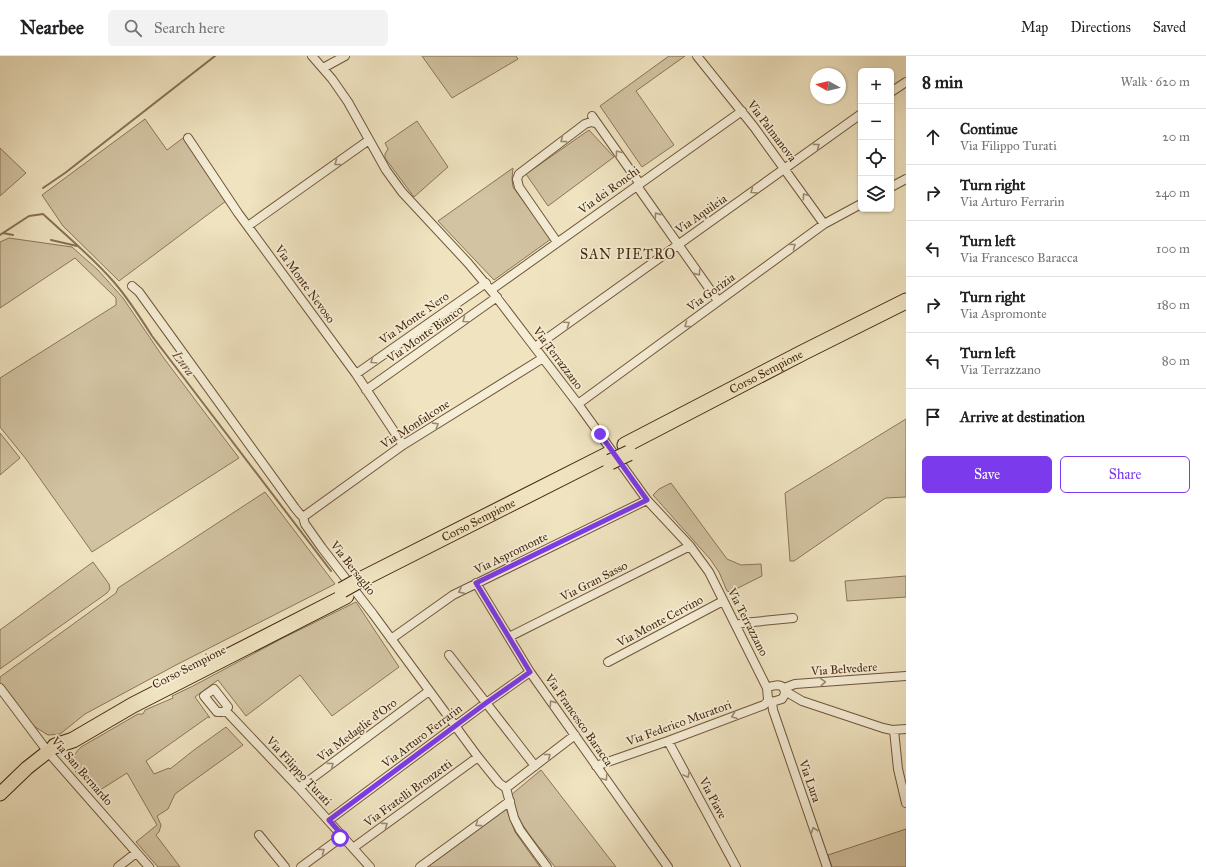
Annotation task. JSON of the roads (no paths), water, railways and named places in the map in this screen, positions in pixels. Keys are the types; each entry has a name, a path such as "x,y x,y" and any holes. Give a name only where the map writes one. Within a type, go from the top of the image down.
{"highway":[{"name":"Corso Sempione","path":"52,749 73,730 98,714 344,593 608,459 804,352 906,301"},
{"name":"Corso Sempione","path":"627,449 906,311"}],"main road":[{"name":"Corso Sempione","path":"0,794 27,768 52,749"}],"street":[{"name":"Via Terrazzano","path":"312,56 323,68 348,102 357,116 368,140 386,170 402,192 486,283 578,404 647,500 690,546 709,572 767,688"},
{"path":"323,68 344,56"},
{"name":"Via Palmanova","path":"697,56 742,111 824,224"},
{"path":"894,90 906,82"},
{"name":"Via dei Ronchi","path":"491,290 742,111"},
{"name":"Via Aquileia","path":"535,347 858,116"},
{"path":"557,242 519,187 517,179 519,174 585,124 594,120 718,302"},
{"name":"Via Monte Nevoso","path":"188,138 248,226 356,374 403,445"},
{"path":"248,226 368,140"},
{"path":"894,186 906,179"},
{"name":"Via Gorizia","path":"578,404 824,224 858,206"},
{"name":"Via Monte Nero","path":"356,374 486,283"},
{"name":"Via Bersaglio","path":"132,286 139,292 299,514 303,517 305,524 322,548 391,638 478,757 499,783 506,788 514,818 520,830 548,867"},
{"name":"Via Monte Bianco","path":"366,390 497,297"},
{"name":"Via Monfalcone","path":"303,517 403,445 543,358"},
{"name":"Via Aspromonte","path":"391,638 452,595 647,500"},
{"name":"Via Gran Sasso","path":"510,637 690,546"},
{"name":"Via Francesco Baracca","path":"476,583 530,672 668,867"},
{"name":"Via Monte Cervino","path":"608,662 723,601"},
{"path":"736,625 793,618"},
{"path":"449,655 534,766"},
{"name":"Via Arturo Ferrarin","path":"329,820 530,672"},
{"name":"Via Belvedere","path":"785,689 795,684 906,676"},
{"path":"802,701 782,686 776,685 767,688 771,701 802,701 883,728 894,730 906,729"},
{"name":"Via San Bernardo","path":"0,688 149,867"},
{"path":"781,700 784,697 785,689"},
{"name":"Via Medaglie d'Oro","path":"299,788 429,691"},
{"name":"Via Federico Muratori","path":"596,766 764,705 771,701"},
{"name":"Via Lura","path":"771,701 827,867"},
{"name":"Via Filippo Turati","path":"226,710 329,820 370,867"},
{"path":"894,730 898,769 906,803"},
{"path":"506,788 575,735"},
{"name":"Via Piave","path":"668,740 736,867"},
{"name":"Via Fratelli Bronzetti","path":"353,848 478,757"},
{"path":"420,867 510,801"},
{"path":"259,835 285,867"},
{"path":"301,867 343,836"},
{"path":"118,867 136,853"}],"waterway":[{"path":"43,188 65,173 215,56"},
{"name":"Lura","path":"0,235 29,216 43,214 97,264 124,294 152,336 331,571"},
{"name":"Lura","path":"3,233 13,235"},
{"path":"51,240 77,246"}],"district":[{"name":"SAN PIETRO","path":"628,254"}]}
